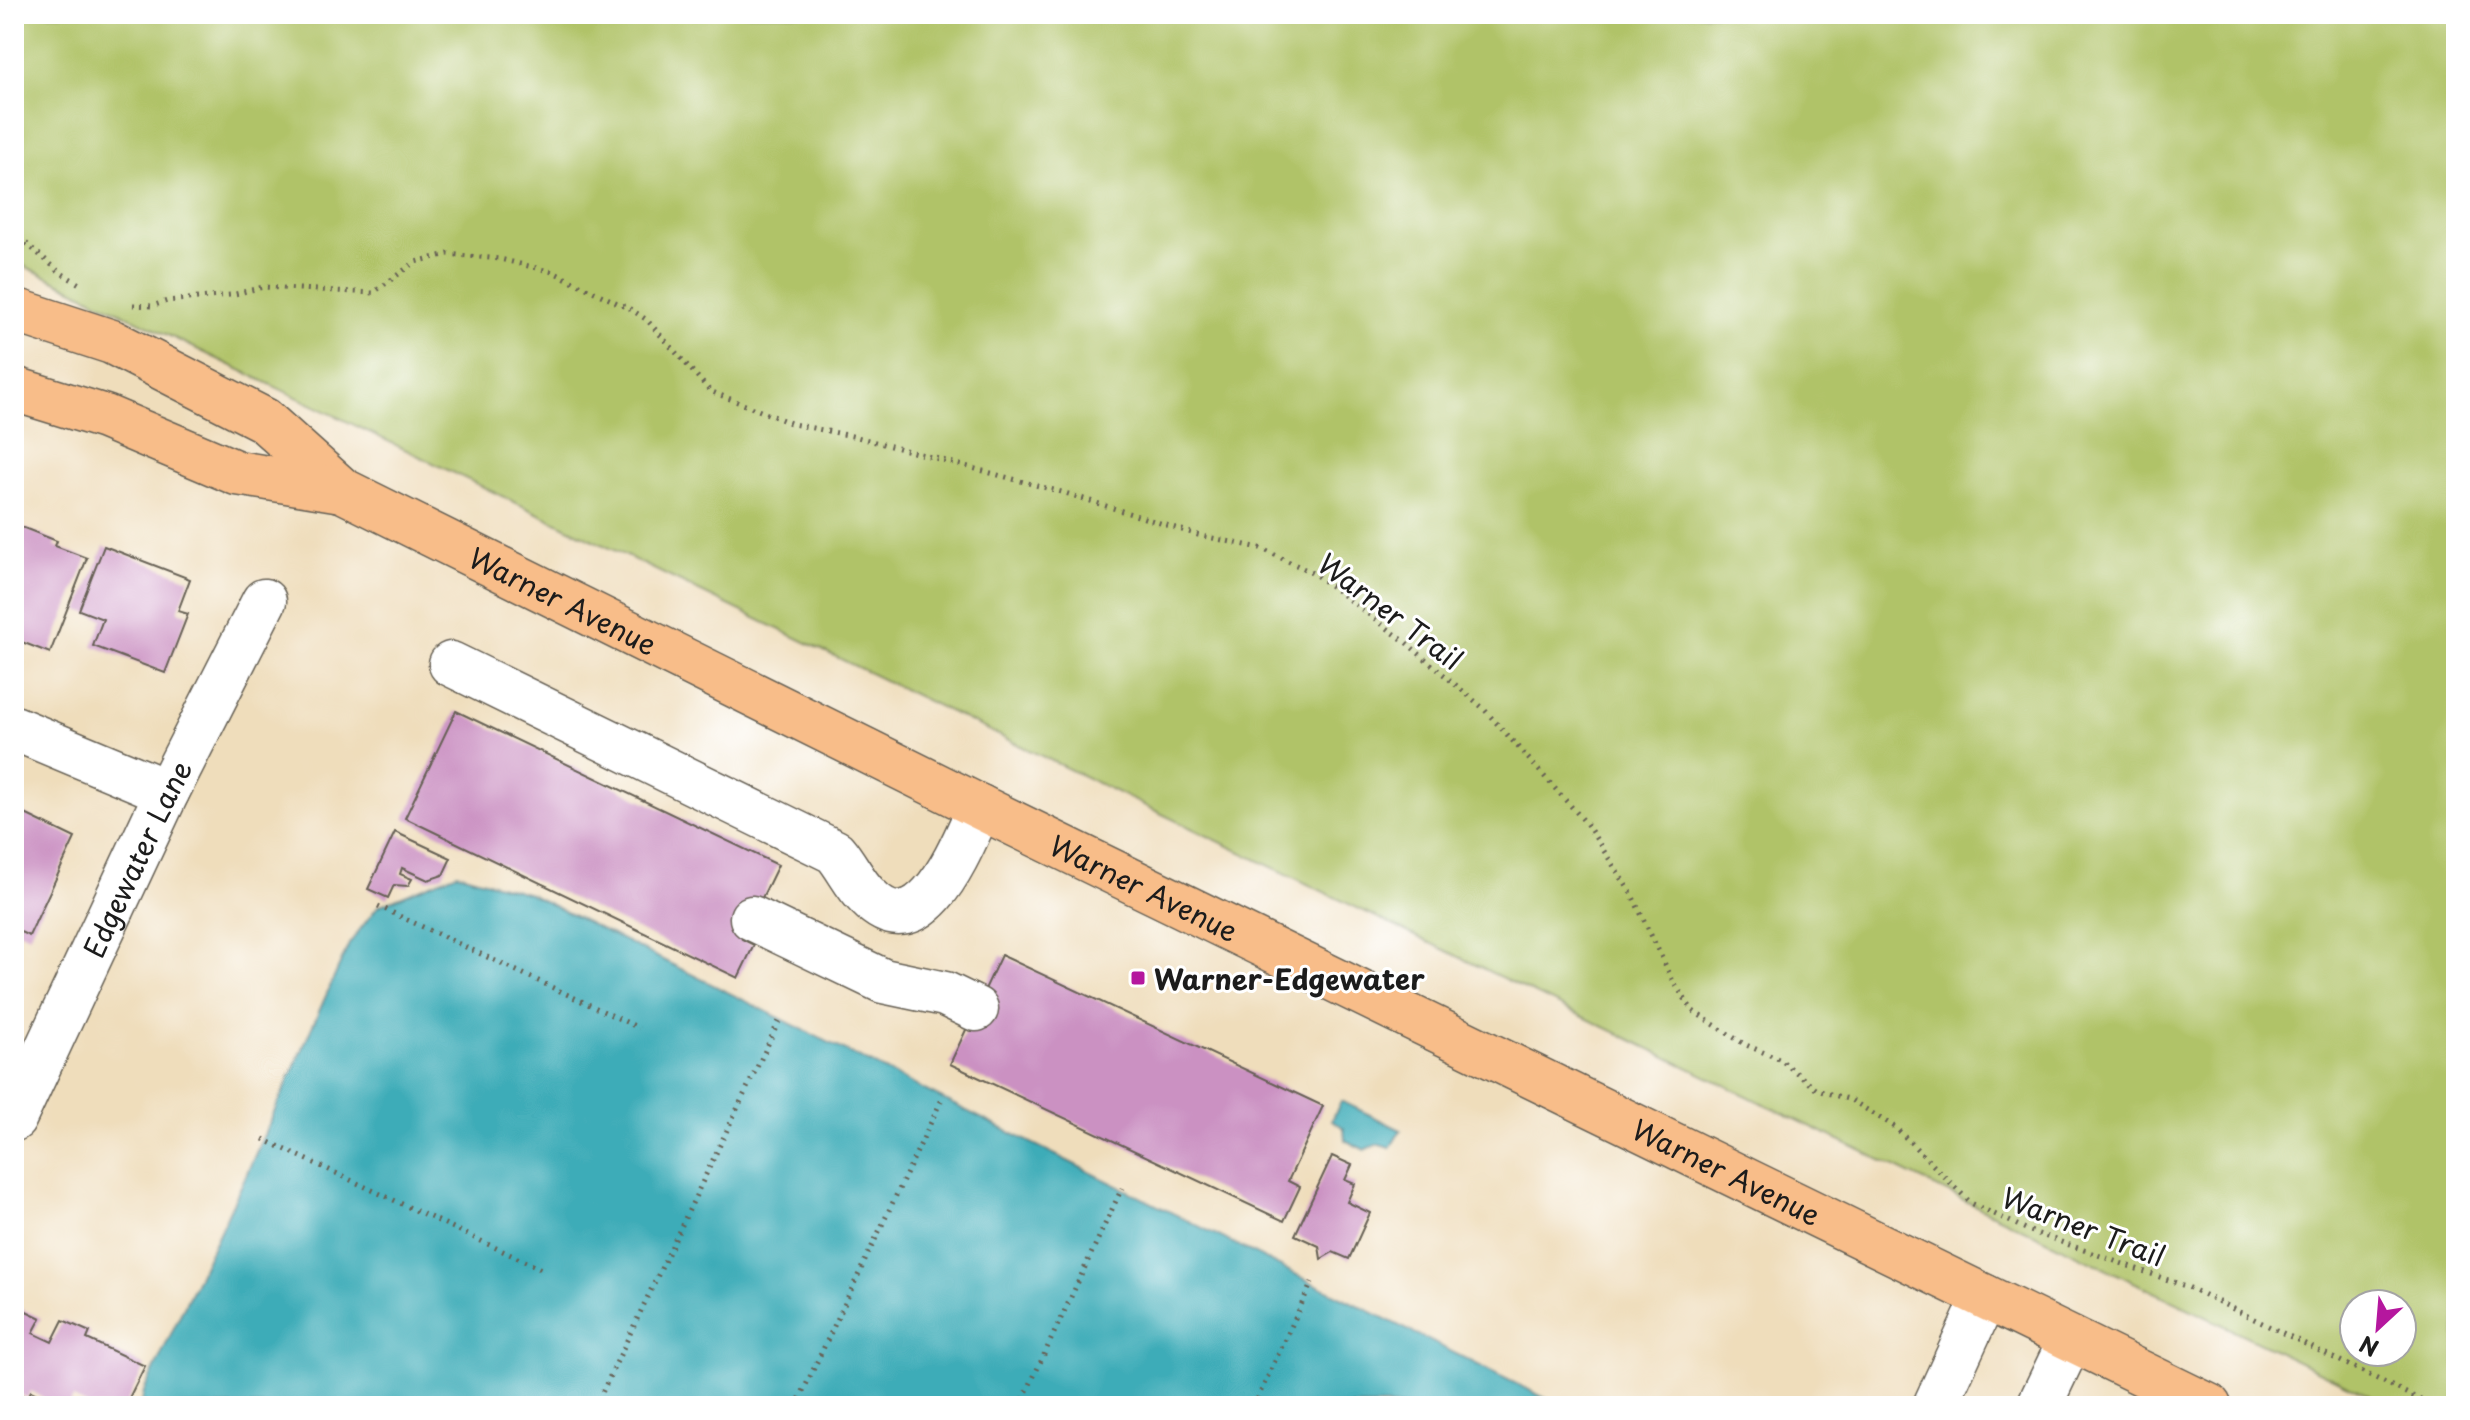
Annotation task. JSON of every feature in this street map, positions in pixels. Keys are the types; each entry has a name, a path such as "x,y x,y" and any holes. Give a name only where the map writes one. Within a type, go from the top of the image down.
{"main road":[{"name":"Warner Avenue","path":"14,310 112,342 264,420 342,490 980,807 2209,1406"},
{"name":"Warner Avenue","path":"14,389 105,417 237,473 342,490"}],"street":[{"name":"Edgewater Lane","path":"14,1119 167,792 264,601"},
{"path":"451,664 835,852 868,898 892,910 904,912 926,902 942,885 980,807"},
{"path":"14,728 167,792"},
{"path":"863,971 892,910"},
{"path":"752,918 883,981 945,994 976,1009"},
{"path":"1935,1406 1985,1297"},
{"path":"2039,1406 2071,1339"}],"path":[{"path":"14,233 61,273 85,288"},
{"name":"Warner Trail","path":"128,304 152,306 263,287 373,293 415,262 426,259 448,254 500,259 553,272 632,310 647,320 710,391 793,424 857,437 1065,493 1198,535 1260,548 1313,573 1403,640 1483,708 1586,823 1631,893 1673,981 1693,1011 1744,1044 1781,1060 1817,1090 1851,1100 1895,1127 1971,1203 2030,1231 2188,1287 2433,1406"},
{"path":"378,906 639,1028"},
{"path":"599,1399 780,1019"},
{"path":"796,1406 942,1099"},
{"path":"263,1139 541,1269"},
{"path":"1020,1406 1122,1188"},
{"path":"1254,1406 1312,1282"}],"green space":[{"path":"21,14 2456,14 2456,1406 2391,1406 14,261 14,28"}],"water":[{"path":"457,873 530,894 1561,1406 141,1406 144,1391 243,1182 349,944 378,906"},
{"path":"1341,1101 1401,1130 1390,1148 1376,1144 1365,1150 1345,1140 1344,1128 1332,1120"}],"building":[{"path":"14,524 57,541 55,546 87,558 50,653 14,639"},
{"path":"104,546 190,579 178,611 188,614 165,673 93,646 103,619 79,610"},
{"path":"456,711 778,865 742,939 754,945 738,978 405,818"},
{"path":"21,812 75,838 29,936 14,929 14,826"},
{"path":"395,832 451,858 443,875 428,880 402,868 400,874 412,879 408,886 394,885 388,898 368,889"},
{"path":"1001,955 1323,1106 1288,1181 1300,1187 1284,1221 950,1064"},
{"path":"1332,1156 1352,1165 1345,1180 1355,1184 1347,1202 1370,1213 1349,1259 1333,1252 1321,1259 1319,1246 1295,1235"},
{"path":"20,1308 41,1318 33,1333 52,1342 63,1320 90,1332 87,1339 145,1366 125,1406 90,1406 73,1398 69,1406 60,1406 31,1391 27,1398 14,1391 14,1342 21,1328 14,1325 14,1320"}],"place":[{"name":"Warner-Edgewater","path":"1138,978"}]}
